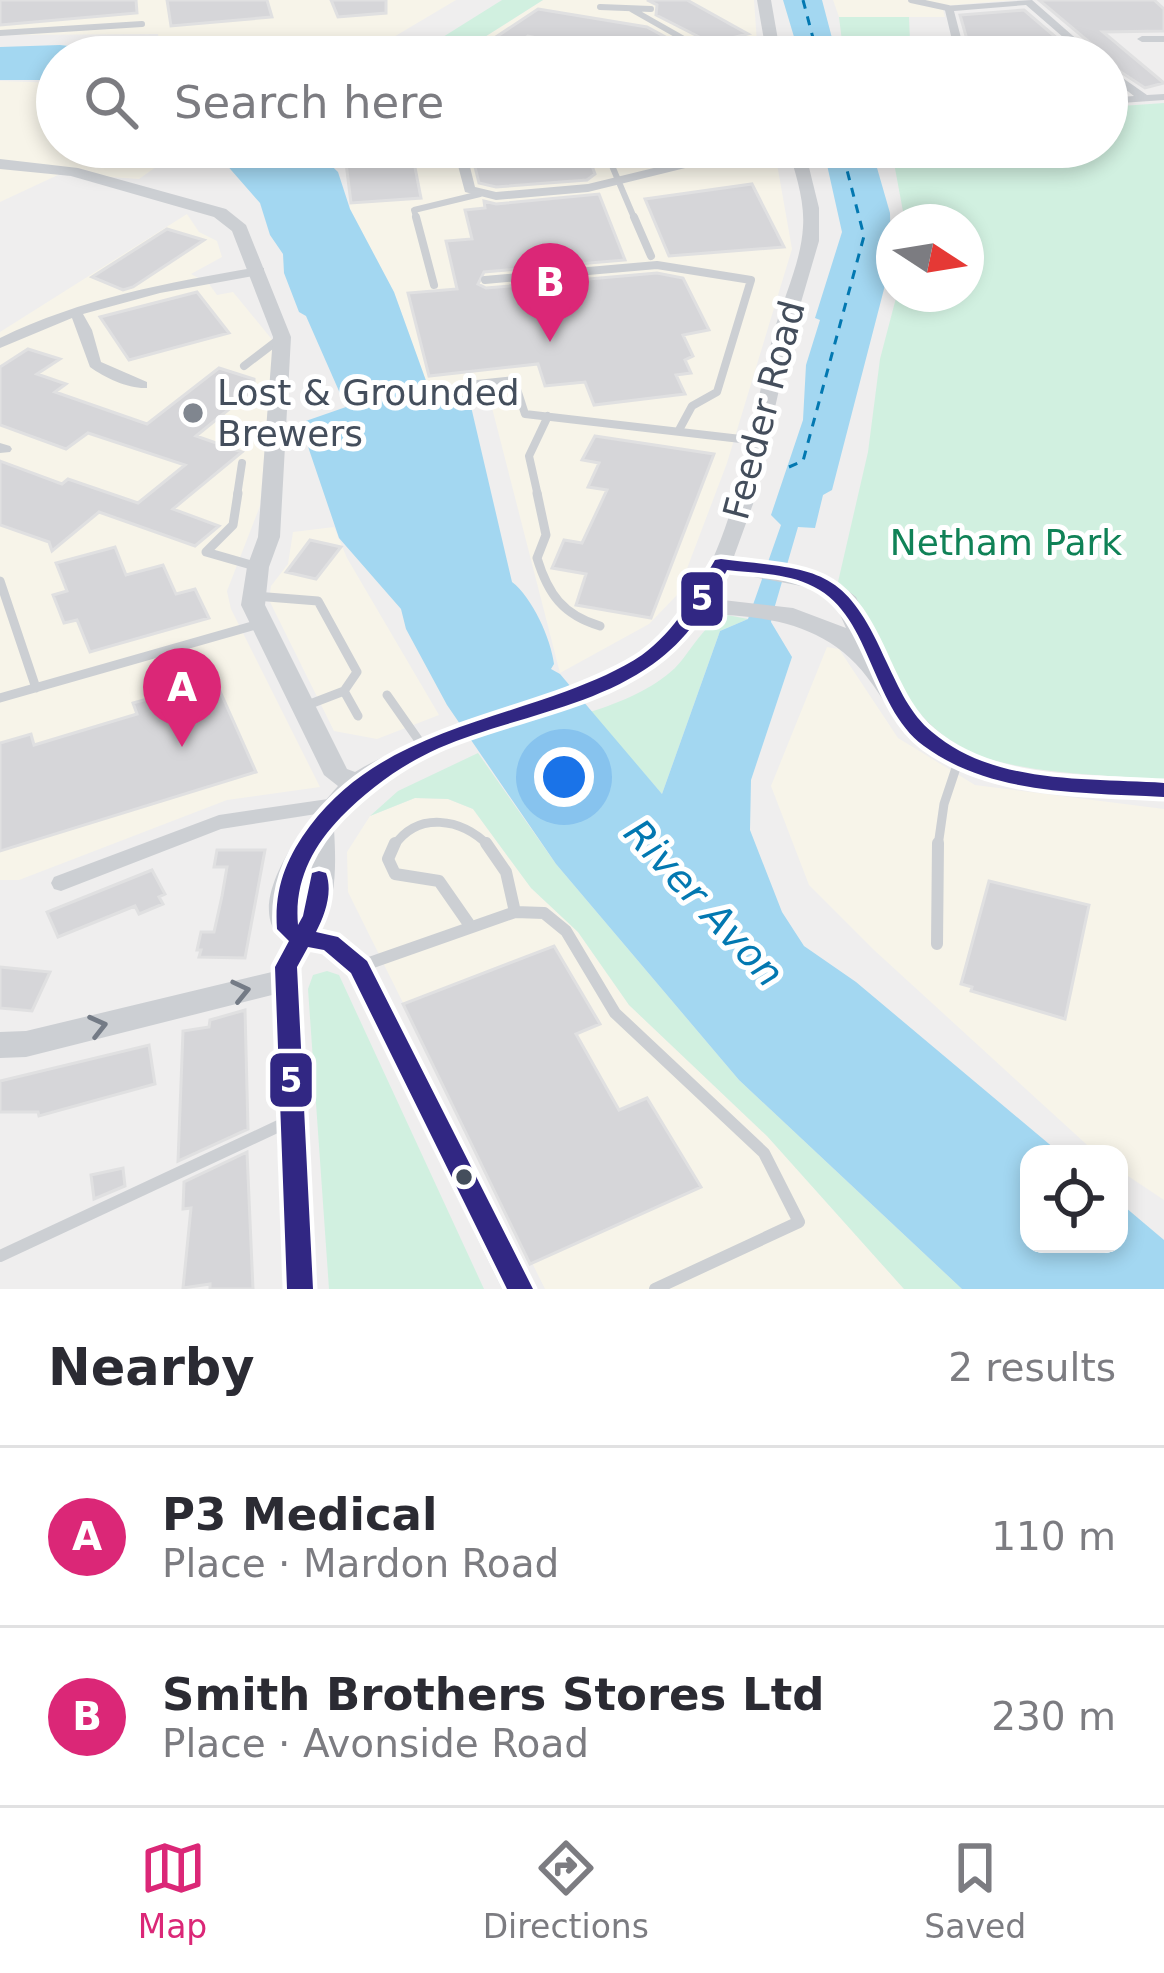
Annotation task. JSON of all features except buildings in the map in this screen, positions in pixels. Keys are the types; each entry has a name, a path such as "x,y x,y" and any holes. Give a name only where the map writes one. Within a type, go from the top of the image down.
{"street":[{"path":"764,0 770,36"},
{"path":"956,36 948,8 1027,1 1068,36"},
{"path":"1142,39 1161,42"},
{"path":"1128,86 1145,99"},
{"path":"1128,100 1164,97"},
{"path":"0,164 36,167"},
{"path":"48,168 72,170 220,213 240,229 281,337 269,537 254,596 259,624 338,775 357,784"},
{"path":"464,168 469,189 480,194 588,188 664,168"},
{"name":"Feeder Road","path":"327,816 357,784 422,746 591,687 662,649 700,606 721,564 758,441 812,226 801,168"},
{"path":"0,344 76,313 163,287 259,271"},
{"path":"76,313 84,326 89,361 98,370 142,385"},
{"path":"721,564 824,583 844,597 883,686"},
{"path":"700,606 792,618 843,637 914,727 959,759 1038,778 1164,790"},
{"path":"61,883 218,822 327,816 314,916 286,967 300,1289"},
{"path":"300,937 330,943 359,967 520,1289"},
{"path":"0,1045 26,1044 286,980"}],"lane":[{"path":"911,0 948,8"},
{"path":"600,7 651,9"},
{"path":"631,8 679,36"},
{"path":"0,33 142,24"},
{"path":"611,168 622,181 651,256"},
{"path":"434,285 415,210 480,194"},
{"path":"484,280 657,266 751,280 717,392 692,406 680,430"},
{"path":"244,367 281,337"},
{"path":"477,384 514,380 525,414 758,441"},
{"path":"548,416 529,456 546,535 537,558 558,608 578,621 600,626"},
{"path":"242,463 233,525 206,552 258,567"},
{"path":"0,581 36,688"},
{"path":"254,596 318,601 356,672 344,692 300,707"},
{"path":"0,698 259,624"},
{"path":"344,692 358,716"},
{"path":"387,695 422,746"},
{"path":"937,944 938,830 946,788 959,759"},
{"path":"471,927 439,881 395,874 388,859 394,837 409,826 434,820 466,830 491,847 510,878 514,912"},
{"path":"359,967 514,912 544,913 566,931 615,1013 764,1154 799,1222 656,1289"},
{"path":"0,1256 291,1120"}],"shaded area":[{"path":"0,0 456,0 395,36 0,35"},
{"path":"543,0 754,0 757,36 486,36"},
{"path":"833,0 1015,0 942,6 945,17 839,17"},
{"path":"0,81 36,82 36,168 154,168 139,179 60,174 0,202"},
{"path":"348,168 778,168 792,249 727,463 677,595 649,624 560,673 490,400 440,395 429,389 394,292 350,209"},
{"path":"187,214 199,232 217,241 222,257 191,274 217,295 233,292 274,342 260,506 227,591 231,609 320,787 227,800 19,880 0,880 0,332"},
{"path":"334,527 347,558 439,715 377,739 334,731 269,600 271,586 288,564 293,532"},
{"path":"827,647 839,649 898,738 975,785 1164,809 1164,1200 1128,1176 1128,1145 1087,1145 809,885 771,786"},
{"path":"415,798 448,799 473,809 531,888 578,932 629,1005 767,1136 904,1289 545,1289 348,892 347,852 370,816"}],"green space":[{"path":"502,0 543,0 486,36 445,36"},
{"path":"839,17 909,17 910,36 841,36"},
{"name":"Netham Park","path":"1164,103 1164,780 1022,767 954,745 927,726 908,701 870,621 838,582 868,452 880,359 892,312 984,312 984,204 902,204 895,168 1128,168 1128,106"},
{"path":"727,615 748,619 720,631 662,794 590,712 657,682 712,624"},
{"path":"478,753 556,864 739,1080 962,1289 904,1289 767,1136 629,1005 578,932 531,888 473,809 448,799 415,798 370,816 398,791"},
{"path":"327,971 339,975 484,1289 329,1289 308,989 313,975"}],"water":[{"path":"783,0 822,0 831,36 794,36"},
{"path":"36,46 36,80 0,80 0,47"},
{"name":"River Avon","path":"229,168 334,168 338,172 350,209 394,292 429,389 469,398 512,582 545,631 554,664 551,669 662,794 720,631 748,619 781,525 771,515 803,420 806,365 820,320 815,318 842,232 828,168 877,168 887,204 876,204 878,312 832,490 823,495 815,528 798,527 772,616 792,657 751,780 750,830 782,912 804,946 856,982 1050,1145 1020,1145 1020,1253 1128,1253 1128,1210 1164,1240 1164,1289 962,1289 739,1080 556,864 447,705 406,629 401,609 339,538 300,423 346,407 306,316 299,312 284,273 283,254 270,235 260,203"}],"ferry route":[{"path":"803,0 812,36"},
{"path":"789,467 803,461 864,236 846,168"}],"transit line":[{"name":"5","path":"300,937 288,929 286,913 294,871 315,833 358,788 394,762 432,744 594,688 649,659 685,623 721,564 796,574 838,594 864,632 910,721 951,755 1009,776 1164,790"},
{"name":"5","path":"300,1289 286,967 314,916 319,879"},
{"name":"5","path":"300,937 330,943 359,967 520,1289"}],"place":[{"name":"Smith Brothers Stores Ltd","path":"550,342"},
{"name":"Lost & Grounded Brewers","path":"193,413"},
{"name":"P3 Medical","path":"182,747"}]}
